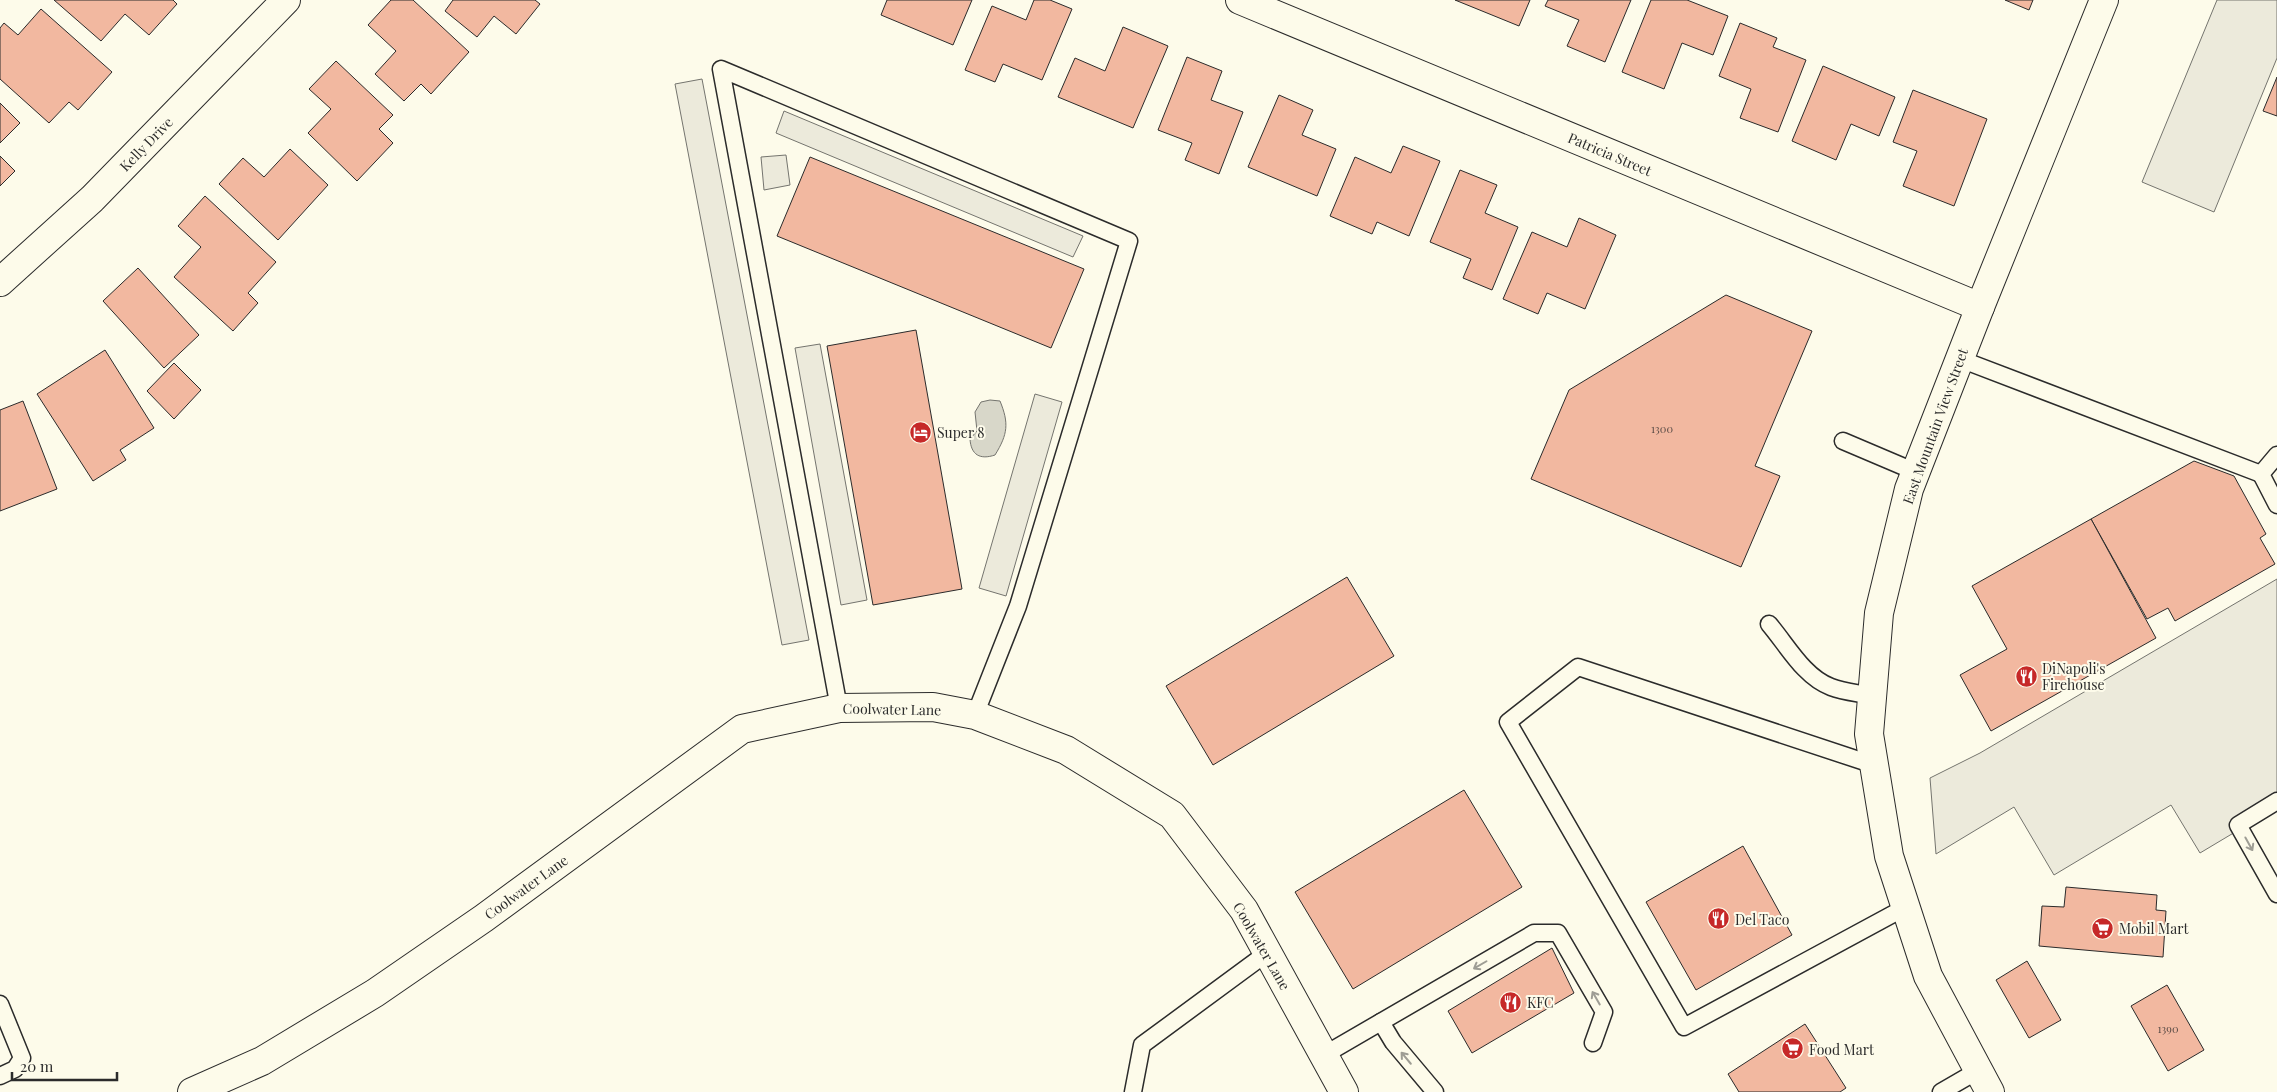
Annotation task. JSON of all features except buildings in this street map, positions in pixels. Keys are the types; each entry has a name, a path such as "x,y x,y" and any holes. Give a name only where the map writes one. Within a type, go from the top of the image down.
{"street":[{"name":"Kelly Drive","path":"0,282 92,199 286,0"},
{"name":"Patricia Street","path":"1240,0 1980,307"},
{"name":"East Mountain View Street","path":"1984,1081 1928,976 1889,856 1869,734 1879,614 1909,489 2104,0"},
{"name":"Coolwater Lane","path":"192,1092 262,1061 375,992 484,918 742,729 839,708 933,707 975,715 1066,750 1172,815 1244,910 1344,1092"}],"lane":[{"path":"839,708 721,69 1129,241 1018,606 975,715"},
{"path":"1960,360 2260,474 2277,505"},
{"path":"1843,441 1916,472"},
{"path":"2260,474 2277,455"},
{"path":"1769,624 1809,672 1821,682 1831,687 1872,696"},
{"path":"1874,765 1578,667 1508,722 1684,1027 1906,907"},
{"path":"2277,802 2238,825 2277,894"},
{"path":"1324,1055 1534,933 1558,933 1604,1012 1593,1043"},
{"path":"1133,1092 1142,1045 1267,953"},
{"path":"0,1004 22,1058 15,1069 0,1076"},
{"path":"1382,1022 1393,1042 1434,1092"},
{"path":"1941,1092 1984,1081"}],"shaded area":[{"path":"2217,0 2277,0 2277,58 2214,212 2142,182"},
{"path":"702,79 809,640 782,645 675,84"},
{"path":"784,111 1083,236 1073,257 776,133"},
{"path":"786,155 790,185 764,190 761,157"},
{"path":"820,344 867,600 841,605 795,348"},
{"path":"1035,394 1062,402 1006,596 979,588"},
{"path":"990,400 1000,401 1005,416 1006,428 1003,441 995,455 985,457 974,452 970,439 977,431 975,412 981,402"},
{"path":"2277,579 2277,807 2200,853 2171,805 2054,875 2014,807 1936,854 1930,778 1980,753"}],"place":[{"name":"Super 8","path":"921,432"},
{"name":"DiNapoli's Firehouse","path":"2026,676"},
{"name":"Del Taco","path":"1719,919"},
{"name":"Mobil Mart","path":"2103,928"},
{"name":"KFC","path":"1511,1002"},
{"name":"Food Mart","path":"1793,1049"}]}
